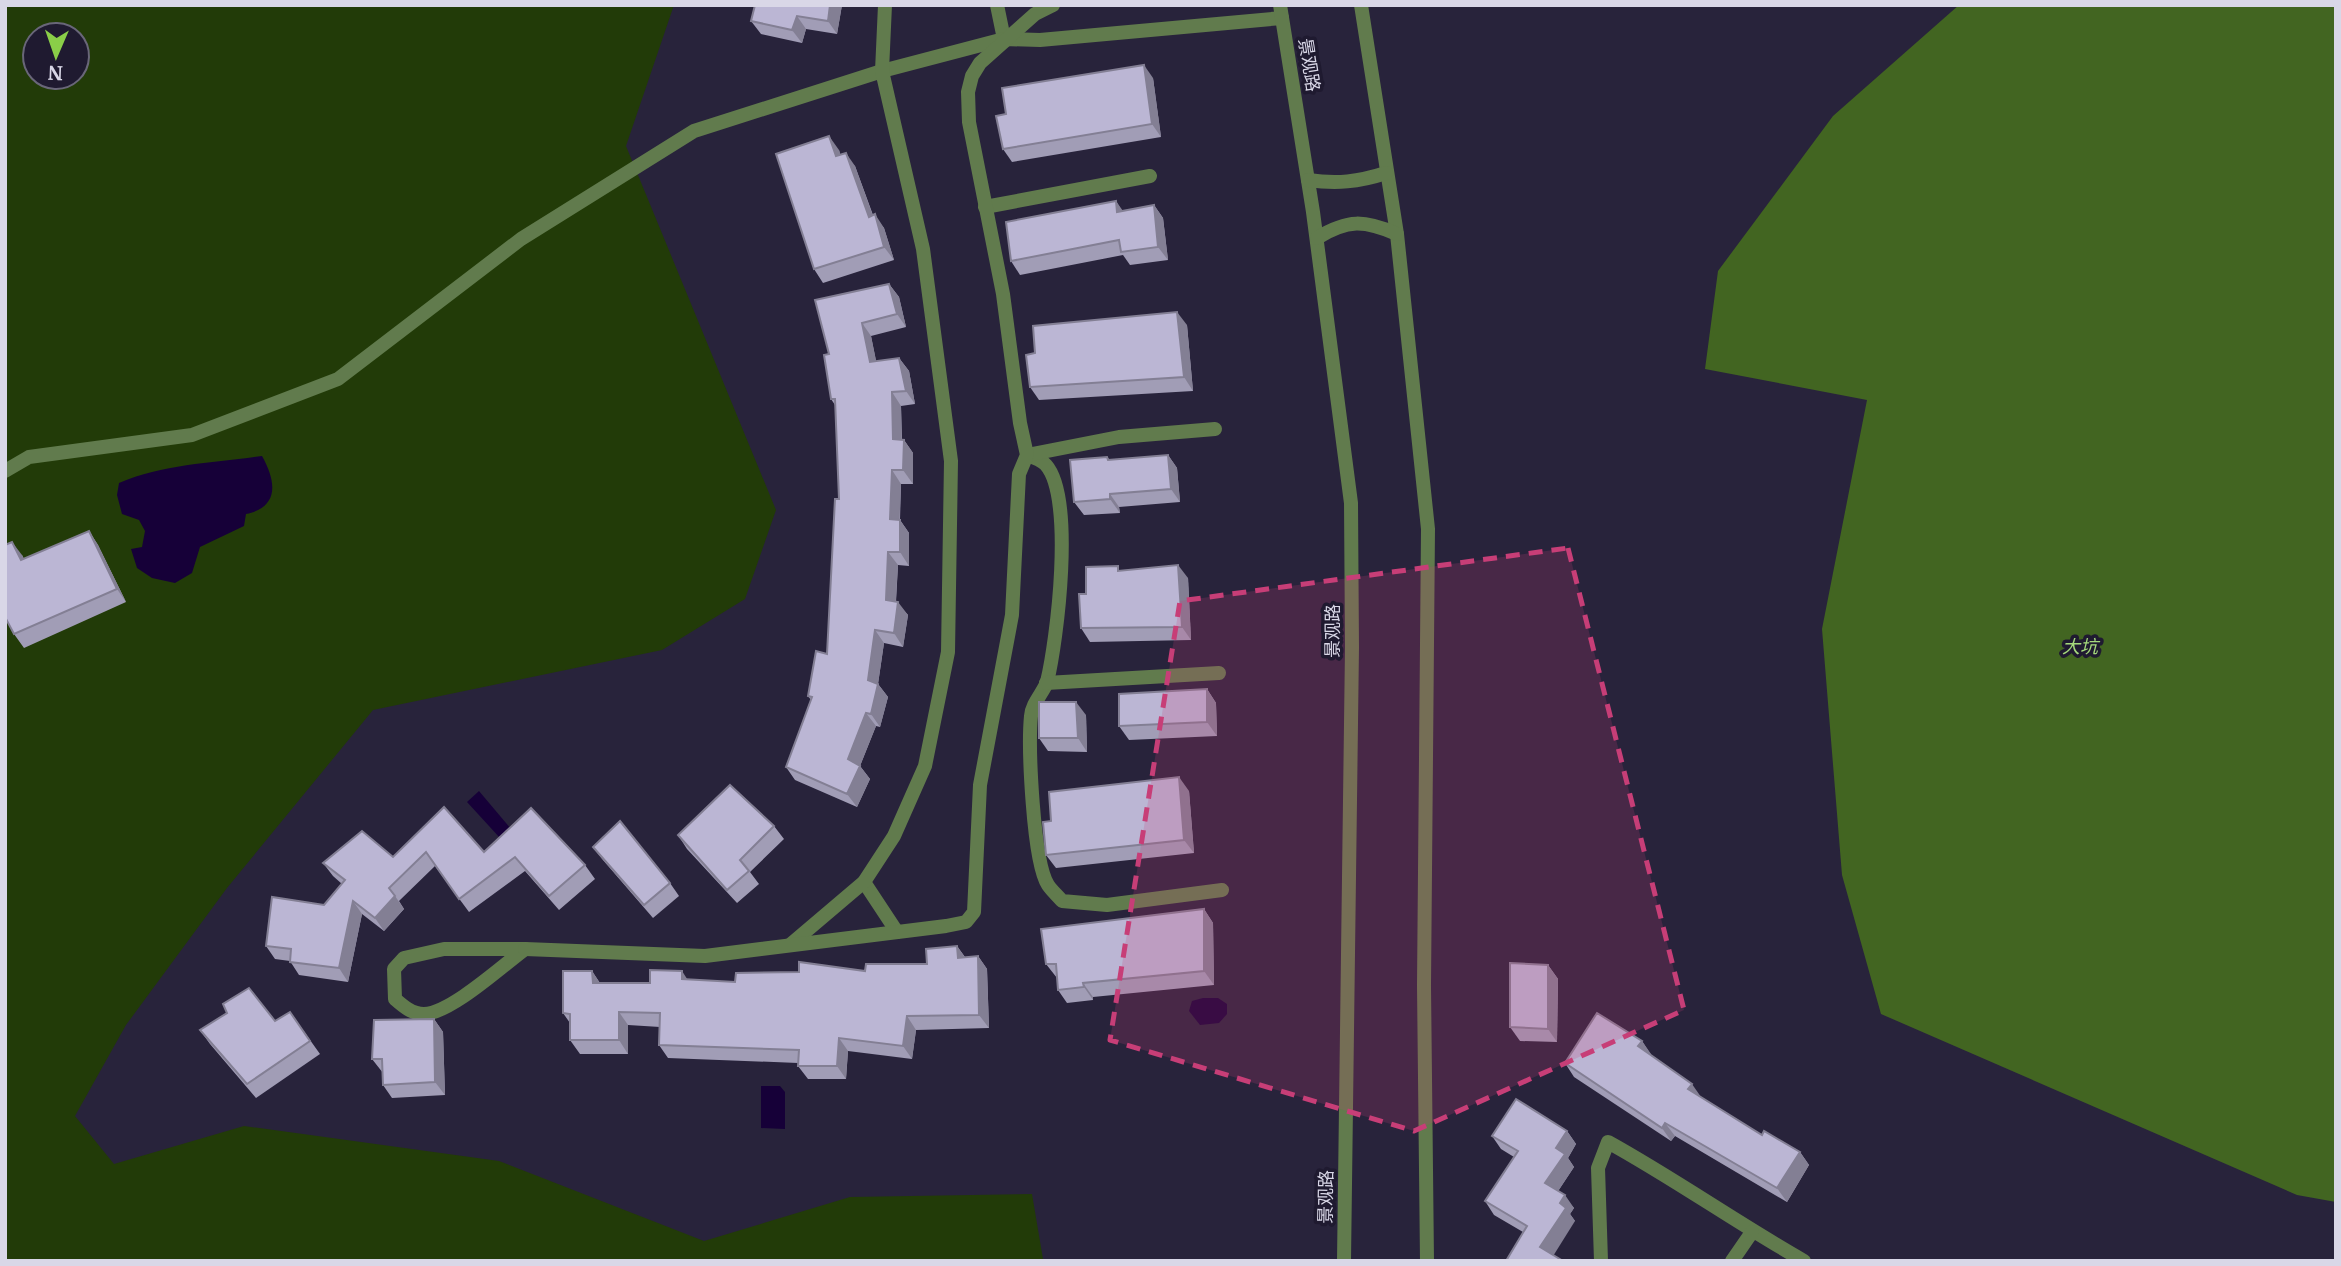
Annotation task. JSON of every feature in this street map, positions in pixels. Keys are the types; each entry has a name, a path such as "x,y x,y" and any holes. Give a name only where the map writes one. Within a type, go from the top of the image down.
{"street":[{"path":"790,945 864,881 894,836 925,765 948,638 951,461 923,249 882,71 885,5"},
{"path":"997,5 1004,39"},
{"path":"525,949 440,1010 422,1014 407,1009 395,999 394,970 404,958 444,948 525,949 705,956 965,922 974,912 980,785 1012,615 1019,474 1027,455 969,122 968,92 972,76 980,63 1035,14 1053,5"},
{"path":"1361,5 1397,234 1428,529 1424,986 1427,1261"},
{"path":"5,471 29,457 192,435 338,379 521,239 694,131 882,71 1004,39 1040,40 1281,12"},
{"name":"景观路","path":"1281,12 1317,238 1351,503 1352,647 1344,1261"},
{"path":"1308,180 1335,184 1359,181 1386,173"},
{"path":"985,206 1150,176"},
{"path":"1317,238 1337,226 1355,223 1373,224 1397,234"},
{"path":"1027,455 1119,437 1215,429"},
{"path":"1027,455 1046,465 1059,508 1062,578 1046,683 1031,712 1037,837 1047,884 1062,901 1107,905 1222,890"},
{"path":"1046,683 1219,673"},
{"path":"864,881 897,932"},
{"path":"1601,1261 1598,1168 1608,1142 1668,1175 1752,1232 1804,1261"},
{"path":"1732,1261 1752,1232"}],"highlighted area":[{"path":"1568,548 1684,1010 1414,1131 1110,1040 1180,601"}],"green space":[{"path":"5,5 674,5 626,146 776,510 745,599 662,650 373,710 227,888 126,1025 75,1116 114,1164 244,1126 499,1161 704,1241 850,1197 1032,1194 1043,1259 5,1261"},
{"name":"大坑","path":"1959,5 2336,5 2336,1202 2297,1195 1881,1014 1842,875 1822,629 1867,400 1705,369 1718,271 1833,116"}],"shaded area":[{"path":"262,456 272,483 270,499 257,511 246,514 244,526 200,547 192,573 175,583 152,578 137,568 131,549 142,547 145,531 139,520 122,514 117,495 119,483 171,468"},
{"path":"479,791 511,829 500,838 467,802"},
{"path":"1218,998 1227,1004 1227,1014 1219,1023 1200,1025 1189,1011 1192,1001"},
{"path":"761,1086 780,1086 785,1092 785,1129 761,1128"}],"building":[{"path":"755,5 830,5 828,21 797,16 792,30 751,21"},
{"path":"1144,65 1152,124 1003,149 996,116 1006,114 1002,88"},
{"path":"829,136 836,156 846,153 869,217 875,214 884,247 814,269 776,154"},
{"path":"1116,201 1117,212 1154,205 1158,247 1121,252 1119,240 1011,261 1006,222"},
{"path":"889,284 897,314 862,323 870,362 899,358 906,391 892,392 893,439 904,440 903,470 892,470 890,519 900,520 900,552 888,552 886,600 898,602 894,633 875,630 868,680 878,684 871,714 866,713 848,759 860,766 847,794 786,767 812,697 808,696 816,651 827,654 835,499 839,499 835,399 831,399 824,355 829,354 815,300"},
{"path":"1177,312 1184,377 1030,387 1026,355 1035,353 1033,326"},
{"path":"1168,455 1171,489 1110,494 1110,499 1074,502 1070,460"},
{"path":"89,531 117,589 14,634 5,617 5,545 12,542 21,560"},
{"path":"1178,565 1182,627 1081,628 1079,594 1086,594 1086,567 1118,566 1118,571"},
{"path":"1207,689 1207,722 1119,726 1119,694"},
{"path":"1039,702 1076,702 1078,738 1039,738"},
{"path":"1179,777 1184,840 1046,855 1043,822 1051,821 1049,792"},
{"path":"730,785 774,826 740,860 749,871 727,890 678,835"},
{"path":"444,807 484,852 531,808 585,865 549,896 515,857 459,899 426,852 389,888 395,896 375,918 353,901 339,968 290,962 291,949 266,946 272,897 324,905 345,880 323,863 362,831 393,857"},
{"path":"620,821 670,883 644,905 593,847"},
{"path":"1204,909 1204,971 1083,983 1084,987 1058,990 1056,964 1046,964 1041,929"},
{"path":"957,946 958,958 978,956 979,1015 907,1016 903,1046 839,1038 837,1066 798,1066 799,1050 659,1045 660,1013 619,1012 619,1040 570,1040 570,1014 563,1013 563,971 592,971 593,983 650,983 650,970 682,971 682,979 735,982 736,973 799,972 799,962 865,971 866,964 927,964 926,949"},
{"path":"1510,963 1548,965 1548,1029 1510,1027"},
{"path":"249,988 275,1021 290,1012 310,1041 247,1084 200,1030 227,1013 223,1004"},
{"path":"1597,1013 1642,1041 1638,1046 1692,1084 1688,1089 1762,1135 1764,1131 1800,1152 1777,1188 1665,1123 1662,1128 1565,1063"},
{"path":"434,1019 435,1082 383,1085 382,1059 372,1059 374,1020"},
{"path":"1516,1099 1567,1131 1556,1148 1565,1154 1545,1183 1565,1195 1560,1203 1566,1208 1540,1247 1563,1261 1506,1261 1527,1226 1485,1201 1518,1151 1492,1136"}]}
